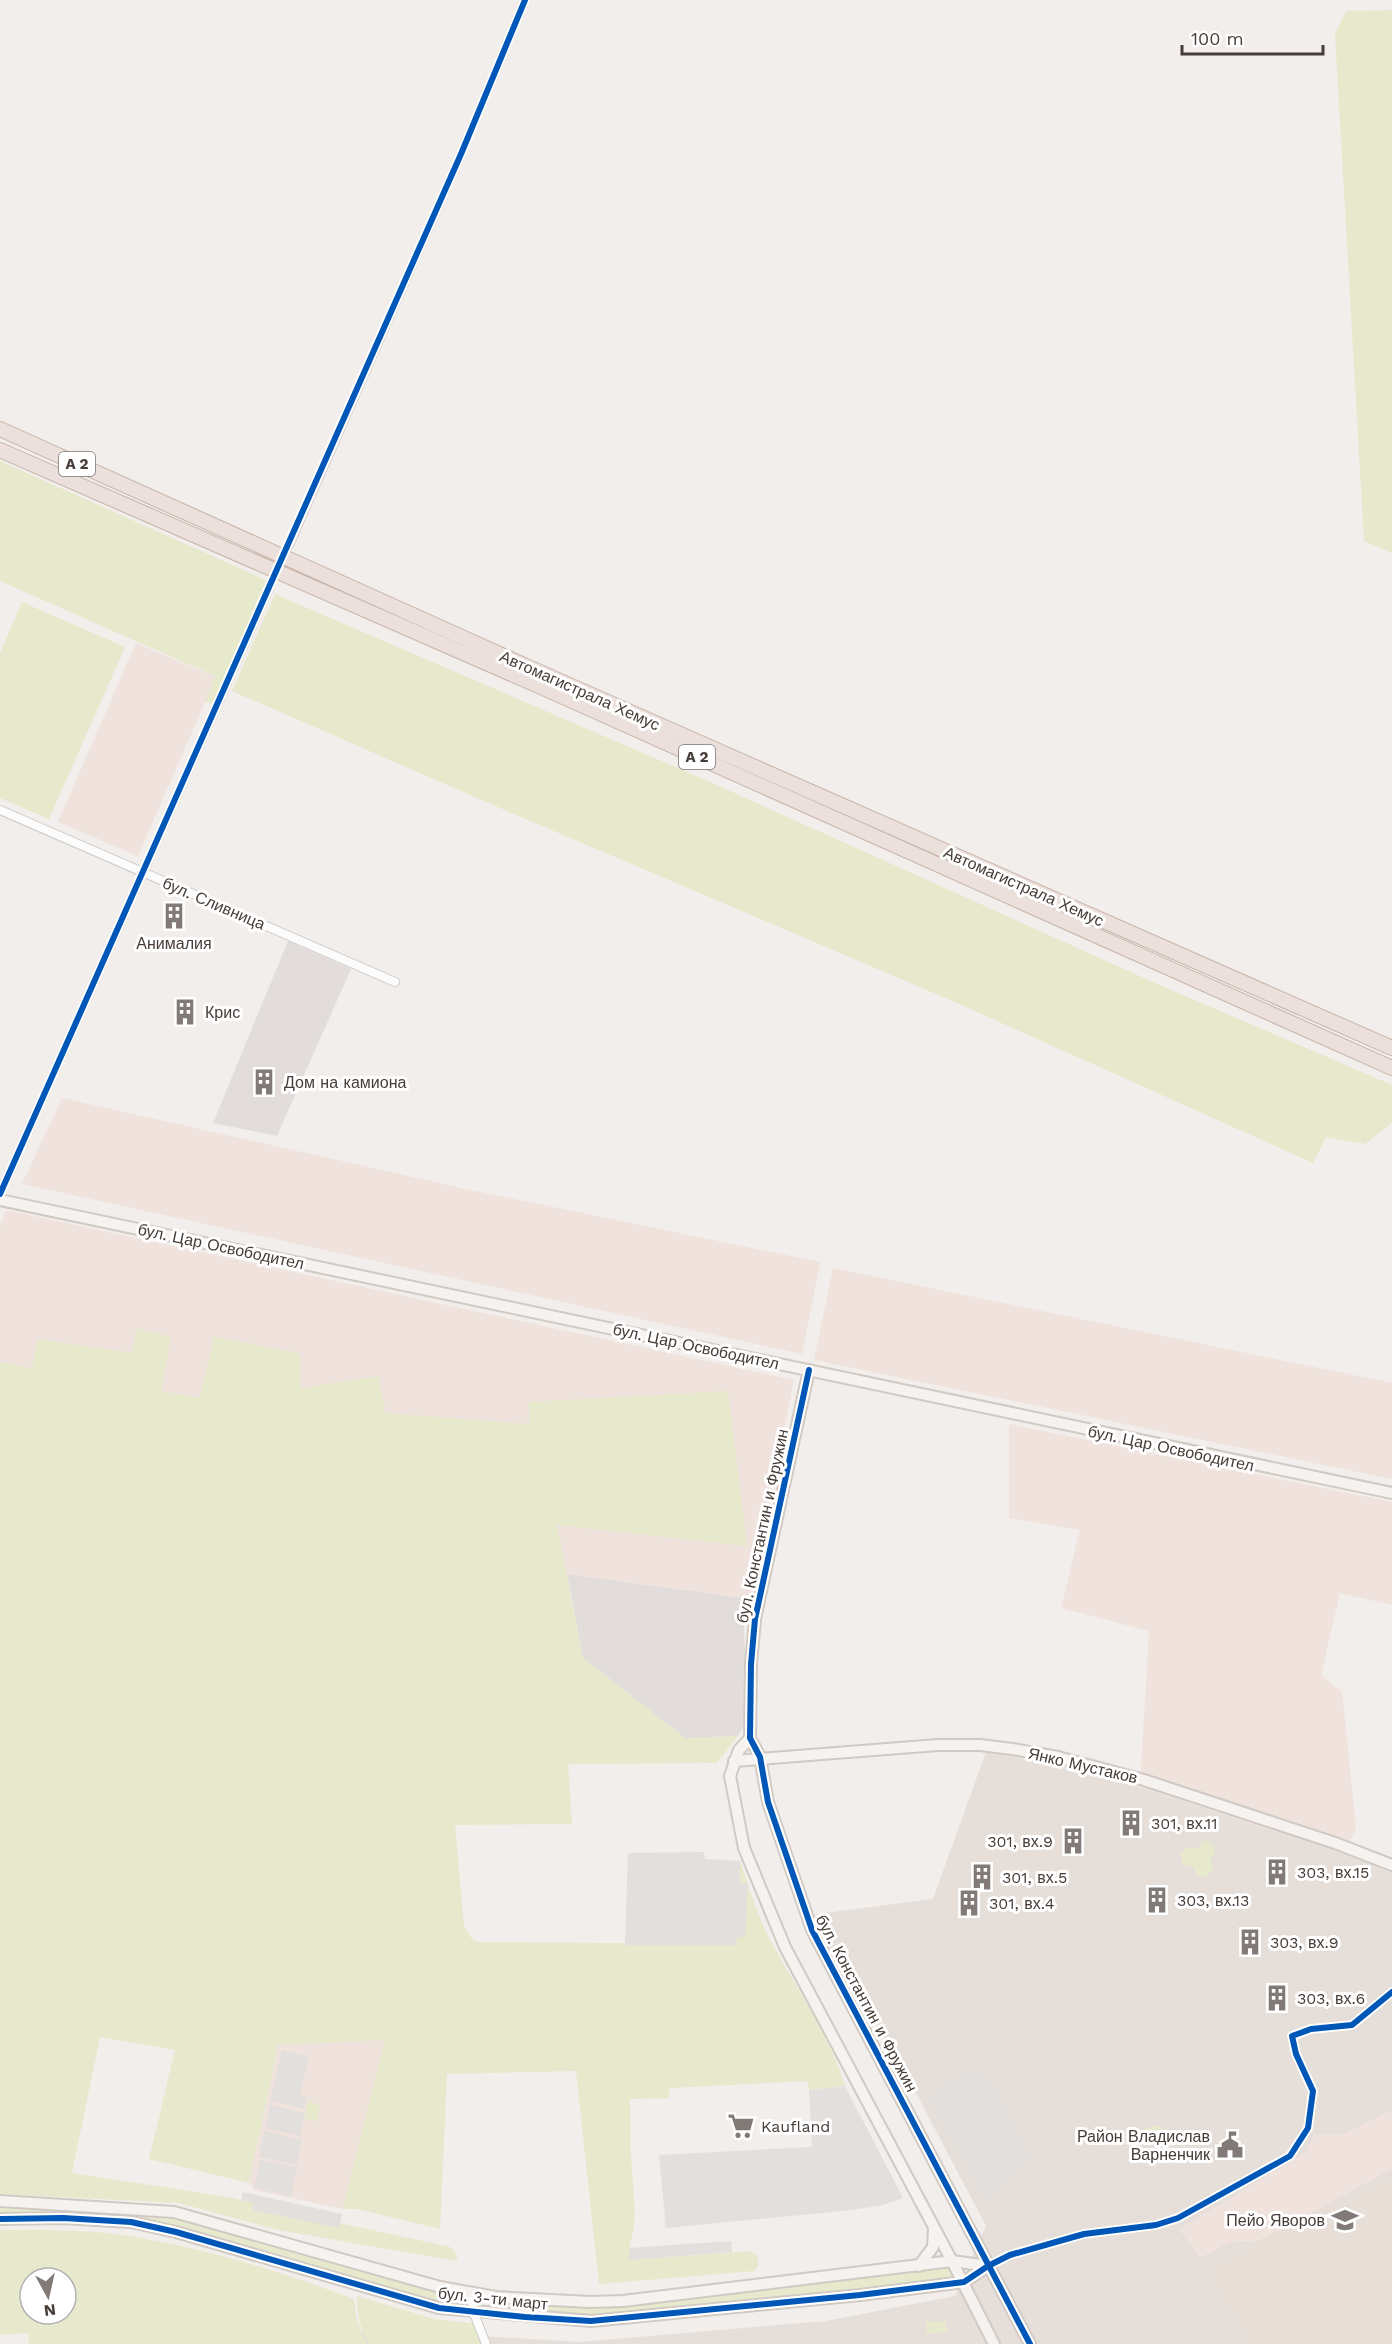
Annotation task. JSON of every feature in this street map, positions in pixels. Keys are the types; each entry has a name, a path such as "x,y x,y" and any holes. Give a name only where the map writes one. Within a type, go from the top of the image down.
{"highway":[{"name":"Автомагистрала Хемус","path":"0,429 526,666 1392,1048"},
{"name":"Автомагистрала Хемус","path":"0,450 550,691 1392,1068"},
{"path":"1332,1041 1341,1055 1392,1078"}],"street":[{"path":"288,545 461,154 525,0"},
{"path":"0,1194 269,588"},
{"name":"бул. Сливница","path":"0,810 395,982"},
{"name":"бул. Цар Освободител","path":"0,1200 1392,1493"},
{"name":"бул. Константин и Фружин","path":"809,1370 755,1619 751,1664 750,1738 760,1757 768,1802 812,1930 1030,2344"},
{"path":"750,1738 739,1750 730,1776 744,1848 785,1947 964,2282 994,2344"},
{"name":"Янко Мустаков","path":"734,1761 760,1757 938,1744 980,1745 1012,1749 1058,1757 1144,1780 1335,1843 1392,1865"},
{"path":"988,2266 1011,2255 1084,2234 1156,2225 1178,2218 1290,2156 1308,2128 1313,2091 1296,2054 1292,2036 1311,2029 1352,2025 1392,1992"},
{"name":"бул. 3-ти март","path":"0,2201 174,2212 440,2287 507,2297 590,2302 623,2301 952,2261 988,2266"},
{"name":"бул. 3-ти март","path":"0,2218 63,2218 131,2222 176,2232 439,2308 591,2321 860,2295 964,2282 988,2266"},
{"path":"919,2266 933,2247 934,2229"},
{"path":"471,2292 473,2311 486,2344"}],"shaded area":[{"path":"136,643 216,677 138,856 58,822"},
{"name":"Дом на камиона","path":"288,941 351,969 277,1136 213,1123"},
{"path":"62,1098 466,1189 820,1262 802,1354 22,1184"},
{"path":"6,1210 794,1380 750,1599 567,1574 557,1524 747,1546 529,1402 529,1424 385,1413 379,1376 301,1388 214,1336 200,1398 161,1391 137,1328 132,1353 38,1339 33,1368 0,1362 0,1225"},
{"path":"833,1268 1392,1383 1392,1479 814,1360"},
{"path":"1009,1424 1392,1502 1392,1605 1340,1593 1321,1675 1342,1692 1356,1828 1345,1854 1140,1787 1149,1631 1061,1608 1080,1530 1009,1518"},
{"path":"567,1574 750,1599 744,1625 747,1721 738,1736 685,1738 583,1658"},
{"path":"986,1752 1068,1767 1140,1787 1345,1854 1392,1873 1392,2344 134,2344 303,2329 579,2342 826,2321 955,2296 986,2226 915,2091 812,1917 817,1914 933,1899"},
{"path":"704,1852 705,1859 740,1861 740,1883 748,1883 745,1937 737,1937 736,1945 625,1945 628,1853"},
{"path":"386,2040 343,2209 254,2190 249,2183 278,2045"},
{"path":"282,2050 309,2056 300,2095 307,2097 304,2109 270,2101"},
{"path":"977,2065 1000,2094 1030,2159 986,2199 926,2097"},
{"path":"845,2086 903,2198 880,2206 842,2211 666,2228 659,2155 812,2147 809,2090"},
{"path":"270,2105 305,2113 300,2136 265,2128"},
{"path":"1392,2110 1392,2169 1259,2241 1230,2242 1200,2258 1179,2229 1307,2152 1314,2134 1343,2134"},
{"path":"264,2131 302,2140 297,2165 259,2157"},
{"path":"260,2160 297,2167 291,2196 254,2188"},
{"name":"Пейо Яворов","path":"1392,2173 1392,2344 1247,2344 1204,2268"},
{"path":"243,2192 342,2214 339,2228 253,2210 253,2203 241,2200"},
{"path":"731,2241 732,2252 629,2260 629,2248"}],"green space":[{"path":"1392,10 1392,553 1364,541 1335,34 1346,11"},
{"path":"0,461 266,580 215,704 205,702 215,676 0,581"},
{"path":"275,594 708,781 1155,983 1392,1085 1392,1123 1365,1144 1326,1137 1313,1163 948,999 232,691"},
{"path":"22,602 125,647 49,819 0,798 0,653"},
{"path":"137,1328 171,1337 161,1391 200,1398 214,1336 300,1354 301,1388 379,1376 385,1413 529,1424 529,1402 728,1391 747,1546 557,1525 583,1658 685,1738 738,1736 717,1763 568,1764 572,1824 455,1825 464,1927 472,1939 478,1942 736,1944 737,1937 745,1936 747,1883 740,1883 740,1861 765,1929 821,2029 845,2086 809,2090 808,2081 669,2088 669,2098 630,2099 635,2213 629,2248 630,2260 749,2251 755,2254 758,2260 754,2271 599,2284 576,2071 447,2074 440,2229 357,2209 343,2209 385,2040 278,2045 249,2183 149,2159 175,2050 100,2037 72,2173 228,2197 253,2203 253,2209 339,2227 340,2223 450,2247 457,2254 457,2261 278,2230 179,2203 0,2194 0,1362 32,1368 38,1339 132,1353"},
{"path":"1204,1841 1212,1842 1216,1852 1210,1860 1213,1870 1206,1877 1197,1876 1192,1866 1183,1864 1180,1854 1188,1847 1196,1849"},
{"path":"308,2101 320,2105 317,2121 304,2119"},
{"path":"1157,2125 1161,2126 1164,2134 1136,2144 1132,2134"},
{"path":"0,2202 174,2212 455,2289 453,2309 131,2222 0,2219"},
{"path":"0,2230 64,2230 113,2234 186,2247 271,2270 354,2299 356,2316 366,2344 29,2344 28,2333 0,2335"},
{"path":"952,2261 964,2282 591,2321 494,2313 496,2297 590,2302"},
{"path":"357,2296 434,2319 477,2324 485,2344 369,2344 360,2321"},
{"path":"946,2321 947,2332 927,2334 926,2322"}],"tunnel":[{"path":"269,588 289,545"}],"cycle path":[{"path":"0,1194 461,154 525,0"},
{"path":"809,1370 755,1619 751,1664 750,1738 760,1757 768,1802 812,1930 1030,2344"},
{"path":"0,2219 63,2218 131,2222 176,2232 439,2308 525,2317 591,2321 860,2295 964,2282 1010,2255 1084,2234 1156,2225 1178,2218 1290,2156 1308,2128 1313,2091 1296,2054 1292,2036 1311,2029 1352,2025 1392,1992"}],"place":[{"name":"Анималия","path":"174,916"},
{"name":"Крис","path":"185,1012"},
{"name":"Дом на камиона","path":"264,1082"},
{"name":"301, вх.11","path":"1131,1823"},
{"name":"301, вх.9","path":"1073,1841"},
{"name":"303, вх.15","path":"1277,1872"},
{"name":"301, вх.5","path":"982,1877"},
{"name":"303, вх.13","path":"1157,1900"},
{"name":"301, вх.4","path":"969,1903"},
{"name":"303, вх.9","path":"1250,1942"},
{"name":"303, вх.6","path":"1277,1998"},
{"name":"Kaufland","path":"741,2126"},
{"name":"Район Владислав Варненчик","path":"1230,2145"},
{"name":"Пейо Яворов","path":"1345,2220"}]}
